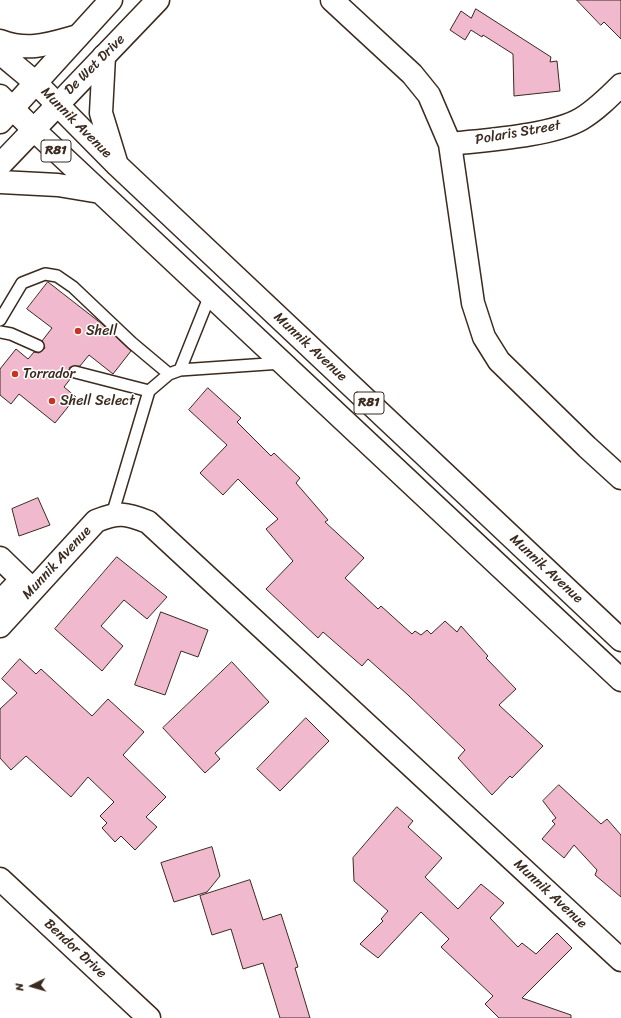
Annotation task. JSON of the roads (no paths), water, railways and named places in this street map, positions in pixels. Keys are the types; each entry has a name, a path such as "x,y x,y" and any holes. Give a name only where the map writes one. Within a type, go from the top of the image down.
{"street":[{"path":"4,109 36,83 111,0"},
{"name":"De Wet Drive","path":"0,165 158,0"},
{"path":"332,0 412,74 429,95 450,144 473,303 484,337 499,361 621,478"},
{"path":"0,41 13,46 29,48 44,46 78,36"},
{"name":"Munnik Avenue","path":"0,53 36,83 56,105 117,165 621,640"},
{"path":"104,56 101,114 117,165"},
{"name":"Polaris Street","path":"450,144 562,127 581,119 609,97 621,85"},
{"name":"R81","path":"4,109 34,130 621,680"},
{"path":"0,182 58,185 100,192"},
{"name":"Munnik Avenue","path":"0,626 27,585 96,521 112,515 128,514 148,522 621,960"},
{"path":"0,558 27,585 0,602"},
{"name":"Bendor Drive","path":"0,879 149,1018"}],"lane":[{"path":"0,320 22,283 45,274 57,276 73,287 132,343 169,374"},
{"path":"180,370 210,295"},
{"path":"0,332 11,334 38,346"},
{"path":"112,515 149,391 169,374 180,370 282,363"},
{"path":"75,372 149,391"}],"place":[{"name":"Shell","path":"78,331"},
{"name":"Torrador","path":"15,374"},
{"name":"Shell Select","path":"52,401"}]}
